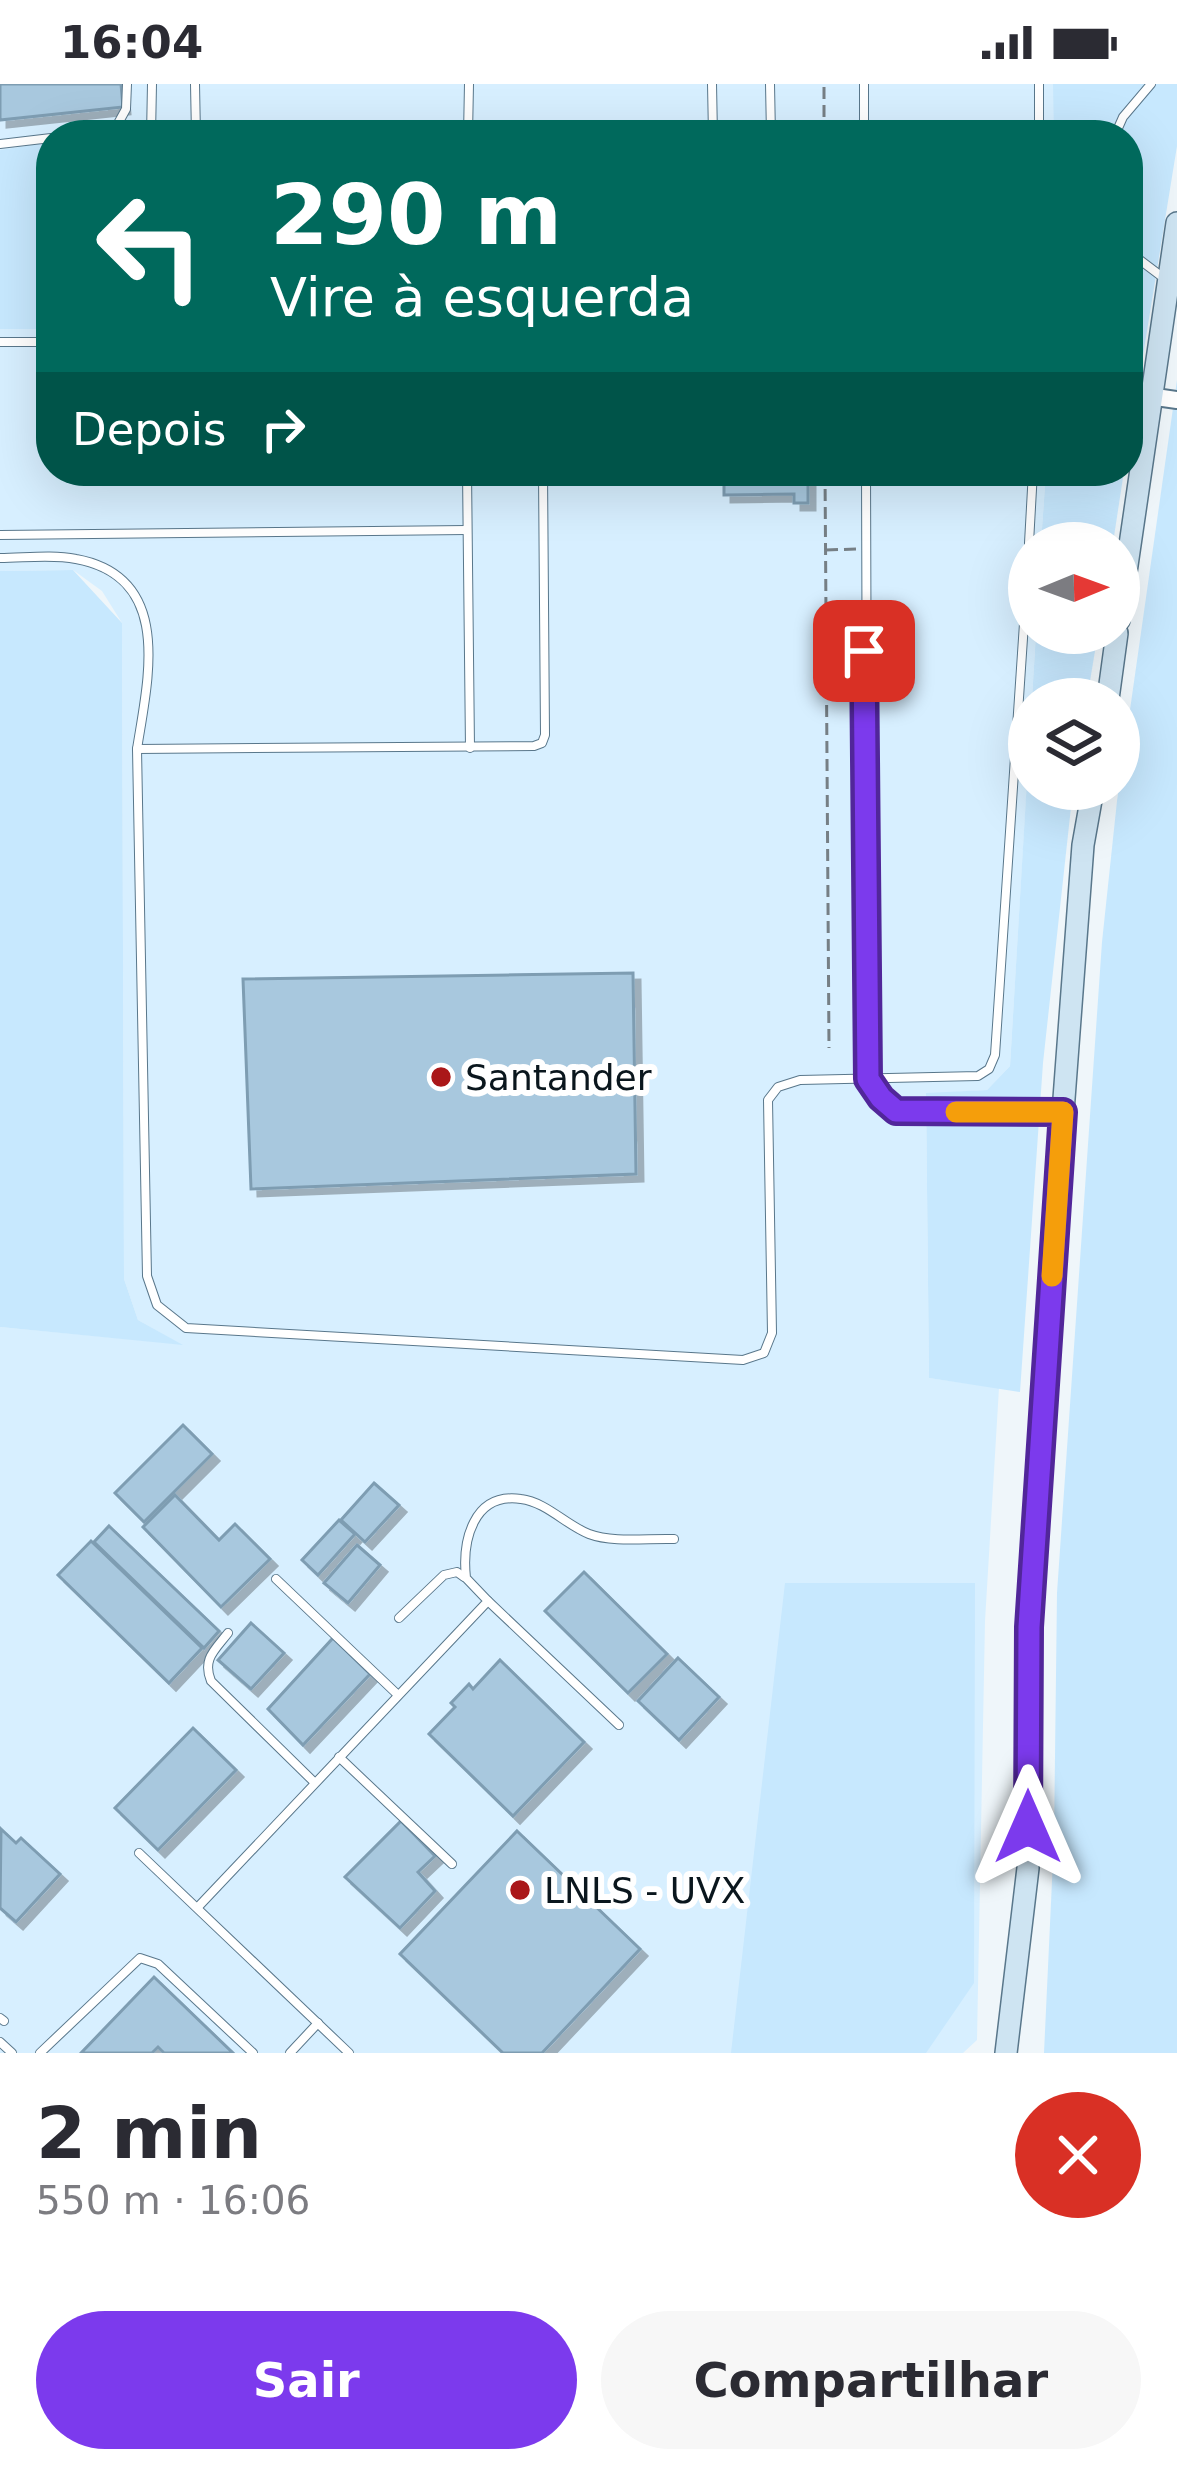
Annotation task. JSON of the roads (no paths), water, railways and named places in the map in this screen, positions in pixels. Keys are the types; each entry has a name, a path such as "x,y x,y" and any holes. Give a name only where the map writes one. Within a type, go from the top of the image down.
{"main road":[{"path":"1143,441 1177,224"},
{"path":"1132,522 1137,486"},
{"path":"1006,2053 1028,1868 1029,1627 1063,1112 1089,810"}],"street":[{"path":"1149,396 1177,400"}],"lane":[{"path":"121,120 127,110 127,84"},
{"path":"151,120 152,84"},
{"path":"195,84 196,120"},
{"path":"468,120 469,84"},
{"path":"712,84 713,120"},
{"path":"770,84 771,120"},
{"path":"863,84 864,120"},
{"path":"1039,84 1039,120"},
{"path":"1122,120 1151,84"},
{"path":"0,144 36,140"},
{"path":"1143,262 1168,281"},
{"path":"0,342 36,342"},
{"path":"467,486 470,748"},
{"path":"137,748 470,748 542,743 543,486"},
{"path":"866,486 868,1079 896,1111 1063,1112"},
{"path":"1030,522 1032,486"},
{"path":"0,535 467,530"},
{"path":"0,558 77,559 120,576 147,617 151,664 137,748 147,1276 157,1306 186,1328 743,1360 764,1353 772,1333 768,1100 778,1087 800,1080 978,1076 989,1069 995,1055 1022,654"},
{"path":"466,1578 466,1533 476,1514 495,1502 520,1498 600,1537 674,1539"},
{"path":"399,1618 444,1576 457,1572 619,1726"},
{"path":"276,1580 398,1695"},
{"path":"198,1907 488,1601"},
{"path":"228,1633 208,1659 206,1669 212,1681 314,1782"},
{"path":"339,1757 452,1864"},
{"path":"139,1852 349,2053"},
{"path":"40,2053 140,1958 158,1964 253,2053"},
{"path":"290,2053 318,2023"},
{"path":"0,2042 13,2053"}],"place":[{"name":"Santander","path":"441,1077"},
{"name":"LNLS - UVX","path":"520,1890"}]}
